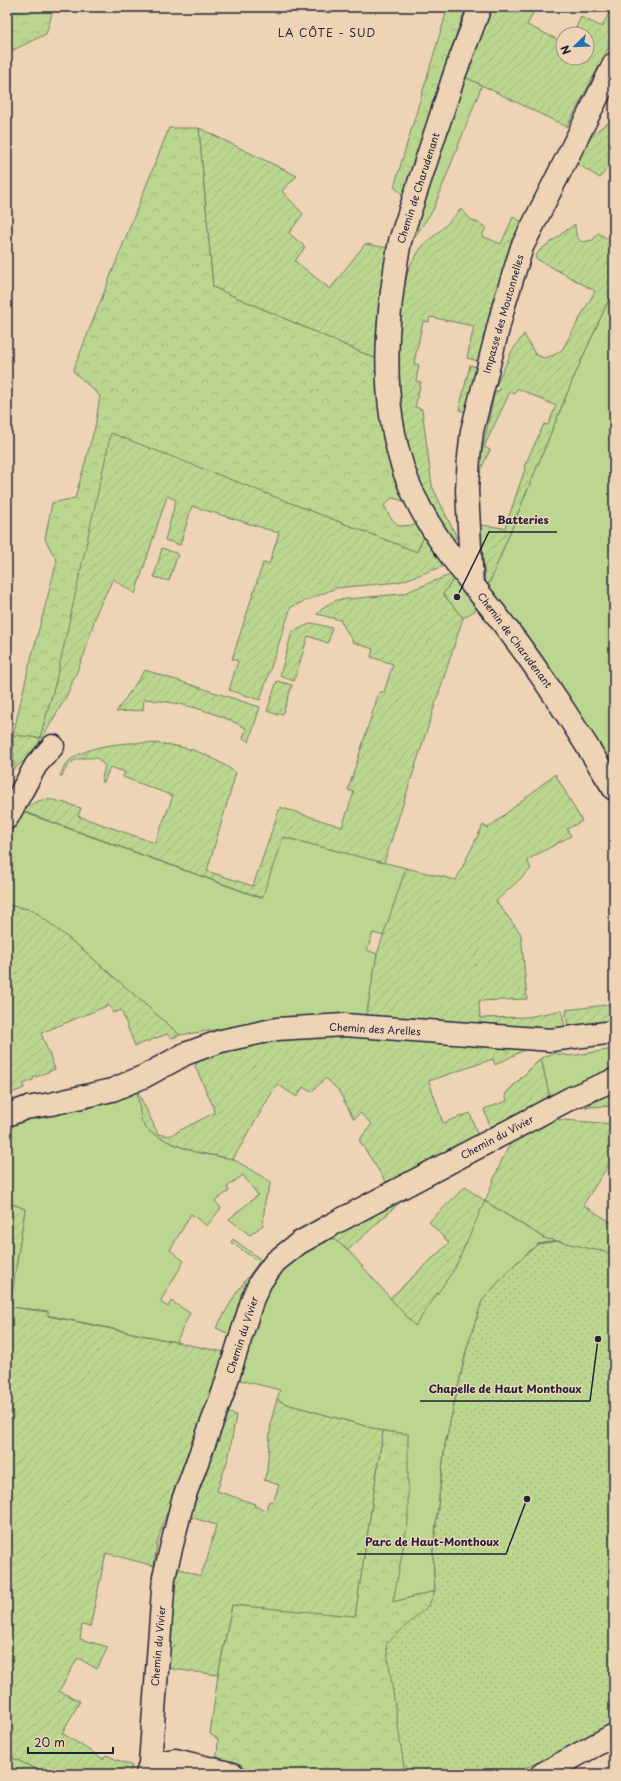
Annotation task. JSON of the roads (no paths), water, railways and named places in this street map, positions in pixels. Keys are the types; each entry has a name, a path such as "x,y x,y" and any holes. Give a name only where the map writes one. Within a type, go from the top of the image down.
{"street":[{"name":"Chemin de Charudenant","path":"480,7 455,73 400,241 395,266 387,347 389,402 395,438 404,471 424,517 456,564 552,689 614,789"},
{"name":"Impasse des Moutonnelles","path":"472,585 467,490 469,457 472,431 504,305 522,247 614,64"},
{"path":"7,818 36,765 53,746"},
{"name":"Chemin des Arelles","path":"7,1115 26,1108 51,1104 112,1090 145,1076 185,1054 221,1041 277,1029 344,1025 551,1040 614,1032"},
{"name":"Chemin du Vivier","path":"149,1769 164,1577 183,1500 225,1388 253,1298 269,1269 275,1262 298,1243 571,1098 614,1080"},
{"path":"542,1774 614,1735"},
{"path":"149,1769 175,1760 233,1774"}],"place":[{"name":"Batteries","path":"457,597"},
{"name":"Chapelle de Haut Monthoux","path":"598,1339"},
{"name":"Parc de Haut-Monthoux","path":"527,1499"}],"district":[{"name":"LA CÔTE - SUD","path":"327,33"}]}
